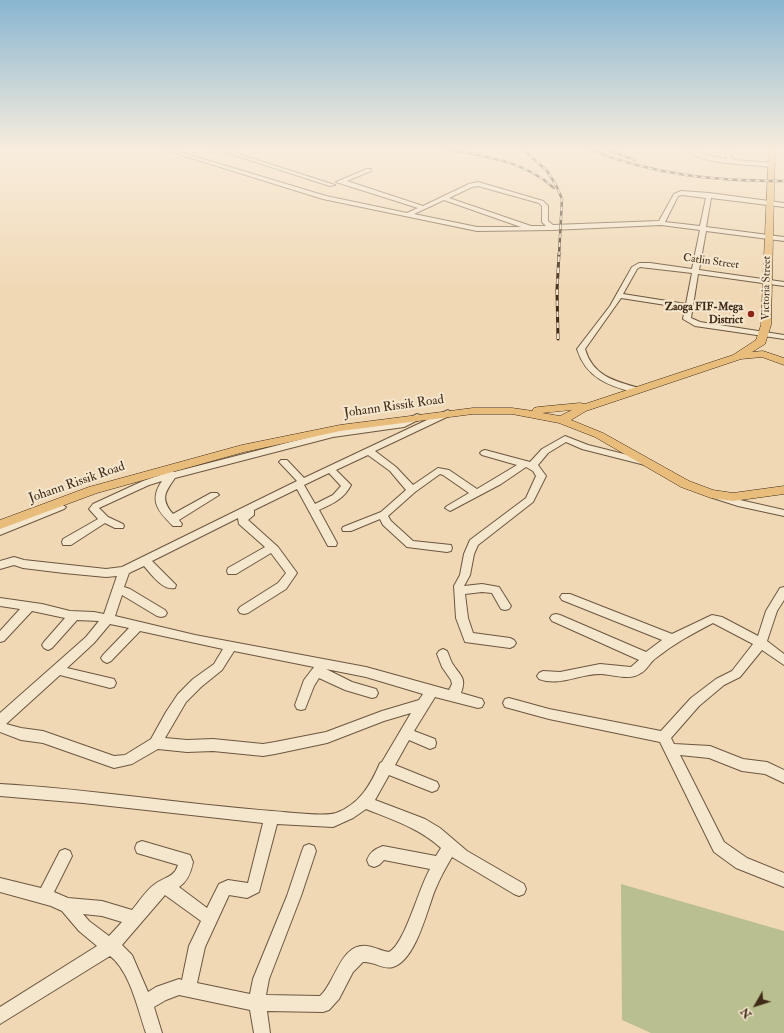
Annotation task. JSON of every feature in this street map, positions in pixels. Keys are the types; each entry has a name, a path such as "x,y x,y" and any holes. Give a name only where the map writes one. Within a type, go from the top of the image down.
{"main road":[{"name":"Victoria Street","path":"763,338 766,326 768,237 771,197"},
{"path":"737,357 763,338 784,362"},
{"path":"562,420 577,411 737,357 763,354 784,362"},
{"path":"512,411 566,408 597,404"},
{"path":"573,424 578,417 597,404"},
{"name":"Johann Rissik Road","path":"0,525 93,490 173,472 305,434 417,417 473,411 512,411 562,420 599,435 685,484 711,494"},
{"path":"711,494 733,496 784,490"}],"street":[{"path":"323,197 408,216 477,229 552,228 660,223 784,239"},
{"path":"391,197 424,208"},
{"path":"524,197 540,202 545,206 545,222 552,228"},
{"path":"660,223 677,197"},
{"path":"709,197 702,228 688,319 698,324 763,338 784,337"},
{"path":"720,197 784,205"},
{"path":"408,216 444,198 532,228"},
{"name":"Catlin Street","path":"619,296 634,268 639,265 650,264 784,284"},
{"path":"636,390 596,375 590,369 582,355 584,343 619,296 690,307"},
{"path":"0,565 14,561 23,564 106,573 124,571 301,483 448,413"},
{"path":"450,508 528,465 545,451 565,439 585,447 649,463"},
{"path":"369,451 393,469 412,490"},
{"path":"485,453 528,465 537,469 541,476 530,500 474,543 469,554 460,586 462,618 468,638 510,643"},
{"path":"284,462 301,483 312,509 332,543"},
{"path":"312,509 330,501 341,493 346,485 330,469"},
{"path":"347,529 384,514 412,490 438,471 446,472 476,493"},
{"path":"119,526 104,519 94,509 96,506 128,490 173,472"},
{"path":"173,472 160,496 162,506 174,522 214,495"},
{"name":"Johann Rissik Road","path":"711,494 738,504 784,514"},
{"path":"0,532 62,507"},
{"path":"244,610 282,586 292,573 272,548 243,522 243,519 250,513 248,509"},
{"path":"384,514 387,523 407,542 411,544 448,548"},
{"path":"67,542 87,531 104,519"},
{"path":"232,571 272,548"},
{"path":"145,560 157,574 171,585"},
{"path":"0,721 90,640 108,619 124,571"},
{"path":"460,591 482,588 495,590 505,606"},
{"path":"118,590 126,592 161,613"},
{"path":"667,743 679,718 705,693 720,682 736,674 761,643 772,611 784,591"},
{"path":"566,597 672,639"},
{"path":"2,604 42,608 74,615 94,616 231,645 320,668 366,672 432,692 478,702"},
{"path":"0,638 29,607"},
{"path":"48,645 74,615"},
{"path":"556,618 647,658"},
{"path":"543,676 560,677 600,669 631,672 637,670 647,658 672,639 707,621 714,620 761,643 784,660"},
{"path":"107,658 138,626"},
{"path":"0,728 59,742 114,762 127,760 156,743 170,716 182,698 197,682 218,667 226,657 231,645"},
{"path":"443,654 446,664 457,679 458,684 453,696"},
{"path":"320,668 349,686 372,693"},
{"path":"301,705 306,696 308,684 320,668"},
{"path":"57,669 110,683"},
{"path":"0,790 59,794 206,812 332,820 349,815 364,802 423,704 432,692"},
{"path":"509,703 548,714 710,752 742,765 767,768 784,777"},
{"path":"156,743 187,746 213,745 263,750 327,737 382,716 423,704"},
{"path":"406,733 430,743"},
{"path":"667,743 719,847 728,856 744,866 784,880"},
{"path":"385,767 432,786"},
{"path":"364,802 420,824 435,833 462,856 519,888"},
{"path":"188,988 197,946 224,889 229,887 252,890 254,887 272,817"},
{"path":"144,1004 162,993 179,987 257,1003 323,1004 330,1000 344,971 357,956 364,953 388,960 398,955 414,924 426,892 450,846"},
{"path":"0,1016 110,947 160,889 180,879 183,874 186,860 142,848"},
{"path":"262,1033 257,1003 261,979 294,896 309,851"},
{"path":"374,860 383,853 440,864"},
{"path":"44,897 65,856"},
{"path":"0,885 44,897 67,906 96,906 114,910 135,919"},
{"path":"166,887 210,918"},
{"path":"67,906 84,926 126,960 154,1033"}],"green space":[{"path":"621,884 784,931 784,1033 651,1033 622,1020"}],"railway":[{"path":"559,255 561,197"},
{"path":"558,339 557,290 559,254"}],"place":[{"name":"Zaoga FIF-Mega District","path":"751,314"}]}
